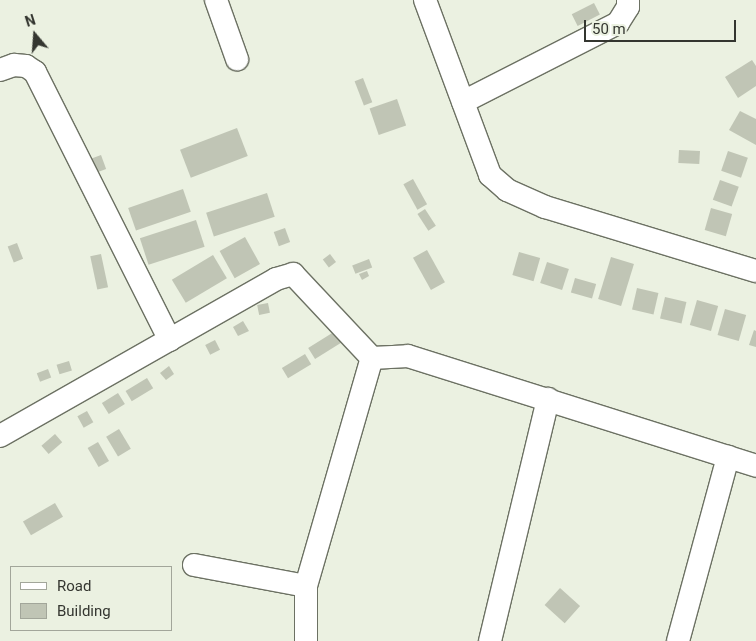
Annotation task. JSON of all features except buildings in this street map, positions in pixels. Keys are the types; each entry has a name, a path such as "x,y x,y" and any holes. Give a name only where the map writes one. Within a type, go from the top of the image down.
{"street":[{"path":"216,0 237,59"},
{"path":"425,0 490,175 507,190 545,207 756,271"},
{"path":"463,102 618,23 628,8 628,0"},
{"path":"0,70 14,65 26,66 35,72 170,340"},
{"path":"0,436 276,279 293,274 372,358 408,356 756,466"},
{"path":"306,641 306,586 372,358"},
{"path":"490,641 548,399"},
{"path":"678,641 728,458"},
{"path":"194,565 306,586"}]}
